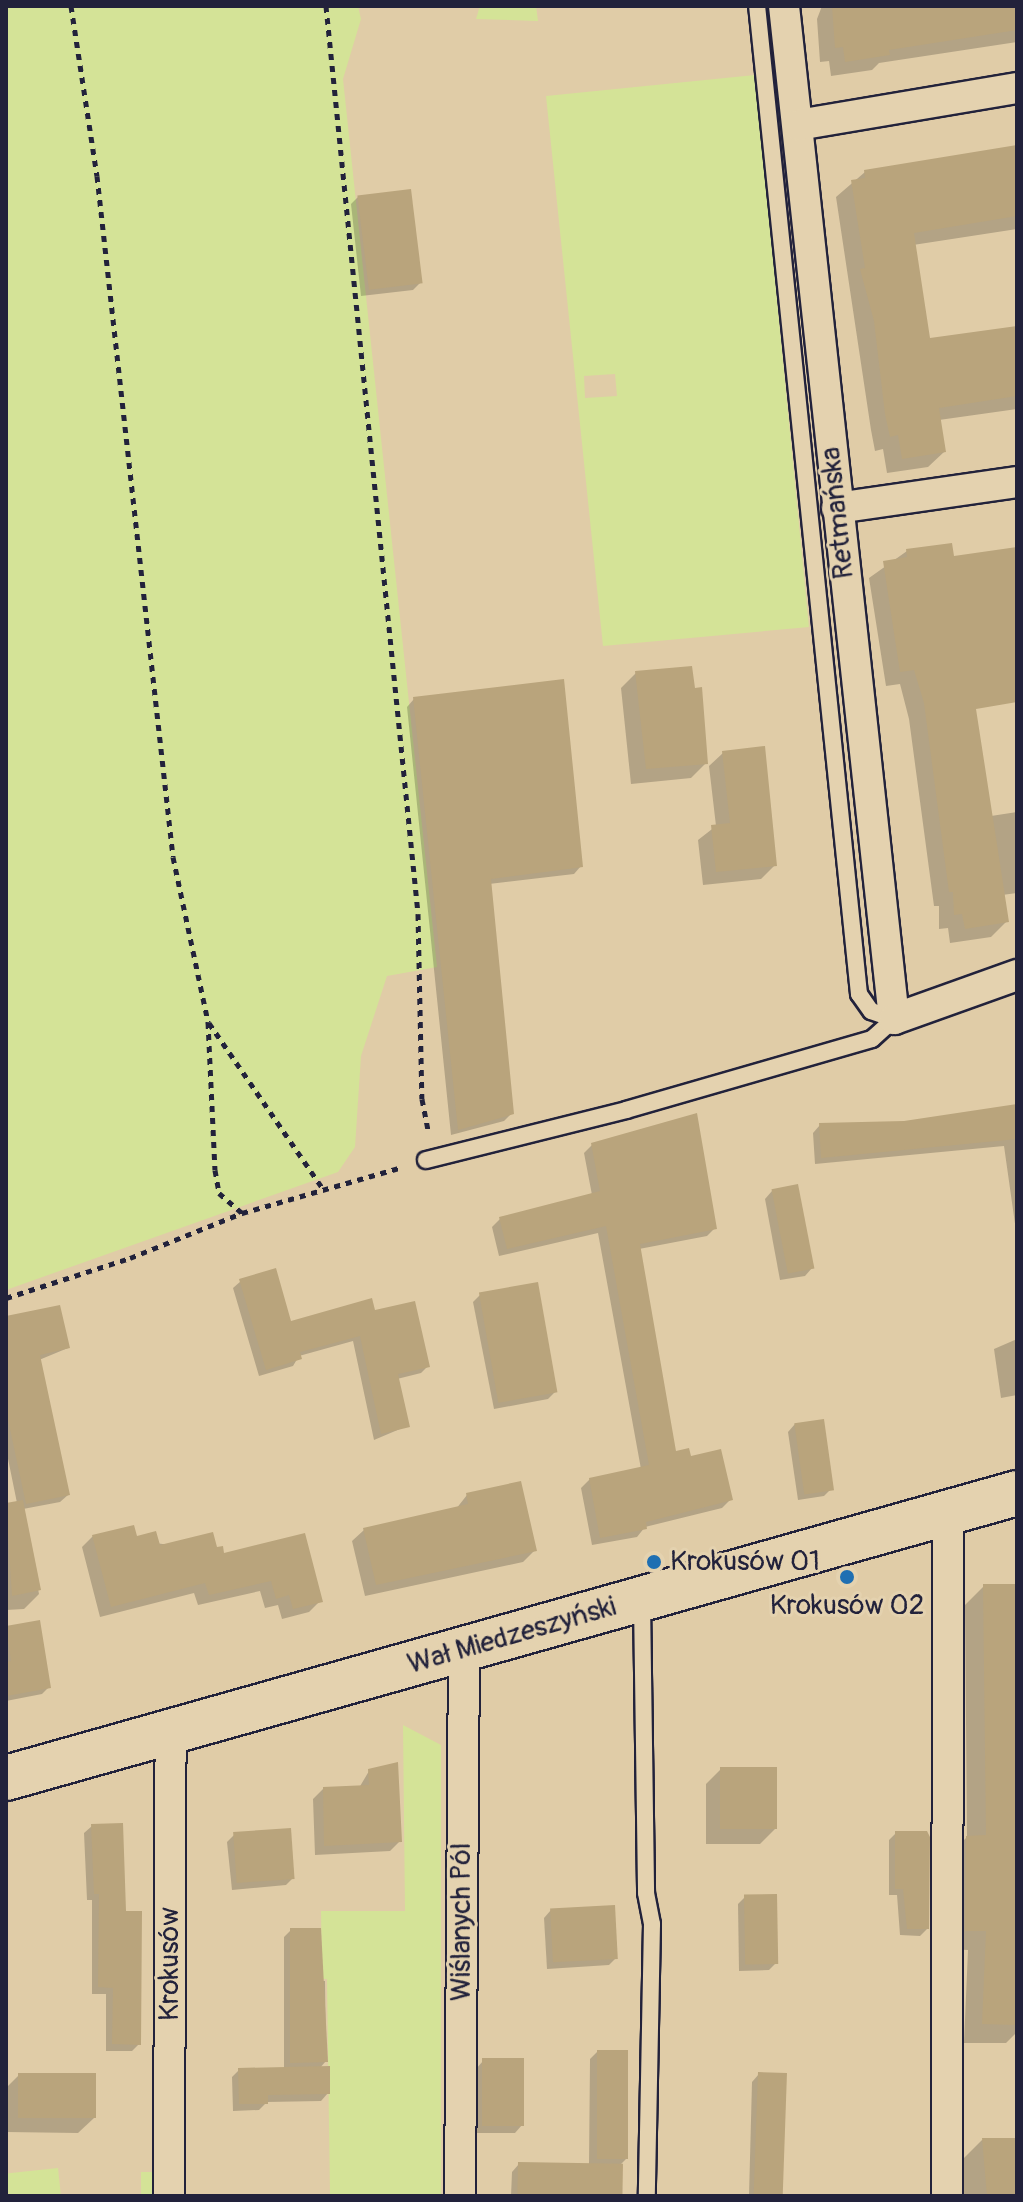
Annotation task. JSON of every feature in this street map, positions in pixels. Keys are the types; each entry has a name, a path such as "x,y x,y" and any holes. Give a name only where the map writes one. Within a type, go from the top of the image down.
{"main road":[{"name":"Wał Miedzeszyński","path":"6,1778 1017,1493"}],"street":[{"name":"Retmańska","path":"784,6 894,1019"},
{"path":"798,125 1017,88"},
{"path":"837,508 1017,482"},
{"path":"894,1019 1017,975"},
{"path":"947,2196 948,1513"},
{"name":"Wiślanych Pól","path":"460,2196 464,1649"},
{"name":"Krokusów","path":"169,2196 171,1732"}],"lane":[{"path":"426,1160 626,1110 872,1039 894,1019 871,1011 859,994 757,6"},
{"path":"642,1599 646,1893 652,1924 647,2196"}],"path":[{"path":"71,6 97,176 173,857 208,1022 219,1193 242,1213"},
{"path":"326,6 416,900 422,1099 430,1139 444,1156"},
{"path":"208,1022 324,1190"},
{"path":"6,1298 130,1258 242,1213 426,1160"}],"green space":[{"path":"6,6 358,6 361,19 343,79 437,967 387,976 361,1056 355,1147 338,1172 6,1290"},
{"path":"480,6 536,6 538,21 476,19"},
{"path":"755,75 809,627 603,646 546,96","holes":["615,374 617,396 585,398 584,376"]},
{"path":"403,1725 441,1745 441,2196 330,2196 327,1979 322,1979 321,1911 405,1911"},
{"path":"58,2168 61,2196 9,2196 6,2173"},
{"path":"141,2172 158,2172 158,2196 141,2196"}],"building":[{"path":"832,6 1017,6 1017,30 889,50 890,55 845,62 843,47 835,48"},
{"path":"1017,145 1017,216 914,233 930,338 1017,326 1017,396 939,408 946,452 902,459 898,435 890,437 885,414 874,321 860,269 865,268 851,180 865,178 864,170"},
{"path":"411,189 423,283 369,290 357,196"},
{"path":"952,543 954,556 1017,547 1017,702 976,709 1009,922 965,929 962,914 954,915 953,892 949,892 924,703 914,670 900,672 883,561 907,557 906,549"},
{"path":"692,666 695,688 702,687 708,764 646,769 635,671"},
{"path":"564,679 583,867 491,879 514,1114 458,1130 413,697"},
{"path":"765,746 777,866 716,872 711,825 730,823 722,751"},
{"path":"1017,1104 1017,1139 821,1158 819,1123 904,1121"},
{"path":"697,1113 717,1229 640,1244 676,1451 689,1448 691,1456 721,1449 733,1500 646,1522 647,1529 600,1538 589,1478 649,1465 606,1226 507,1249 499,1217 600,1191 591,1143"},
{"path":"798,1184 814,1268 788,1274 771,1189"},
{"path":"276,1268 291,1321 372,1298 375,1310 415,1301 430,1367 398,1374 410,1427 381,1434 360,1336 300,1352 302,1359 266,1370 239,1279"},
{"path":"538,1282 557,1392 498,1403 479,1292"},
{"path":"60,1305 70,1348 40,1355 70,1495 26,1504 6,1410 6,1316"},
{"path":"824,1419 834,1490 804,1494 794,1423"},
{"path":"521,1481 537,1551 376,1585 363,1528 468,1504 466,1493"},
{"path":"23,1500 41,1590 12,1596 6,1503"},
{"path":"134,1525 137,1536 156,1531 160,1545 213,1532 217,1547 223,1546 224,1553 305,1533 323,1602 293,1609 289,1595 276,1599 271,1581 209,1595 205,1583 111,1607 92,1535"},
{"path":"983,1584 1017,1584 1017,2025 982,2024 986,1931 965,1931 966,1836 986,1835"},
{"path":"40,1620 51,1688 6,1696 6,1662 11,1661 6,1626"},
{"path":"398,1762 402,1842 324,1846 323,1787 369,1785 368,1769"},
{"path":"720,1767 777,1767 777,1829 720,1829"},
{"path":"123,1823 126,1911 142,1911 141,2045 112,2044 113,1988 98,1987 99,1894 94,1894 91,1824"},
{"path":"291,1828 295,1879 237,1883 233,1832"},
{"path":"895,1831 927,1831 930,1837 929,1929 907,1929 903,1889 895,1889"},
{"path":"777,1894 778,1964 745,1965 744,1895"},
{"path":"615,1905 618,1959 553,1962 550,1908"},
{"path":"290,1928 321,1928 328,2062 290,2063"},
{"path":"597,2050 628,2050 628,2159 597,2159"},
{"path":"482,2058 524,2058 524,2126 482,2126"},
{"path":"330,2066 330,2094 268,2095 268,2104 239,2104 238,2068"},
{"path":"758,2072 787,2073 783,2196 754,2196"},
{"path":"18,2073 96,2073 96,2118 18,2118"},
{"path":"982,2138 1017,2138 1017,2196 987,2196"},
{"path":"518,2162 623,2164 622,2196 517,2196"}],"place":[{"name":"Krokusów 01","path":"654,1562"},
{"name":"Krokusów 02","path":"847,1577"}]}
